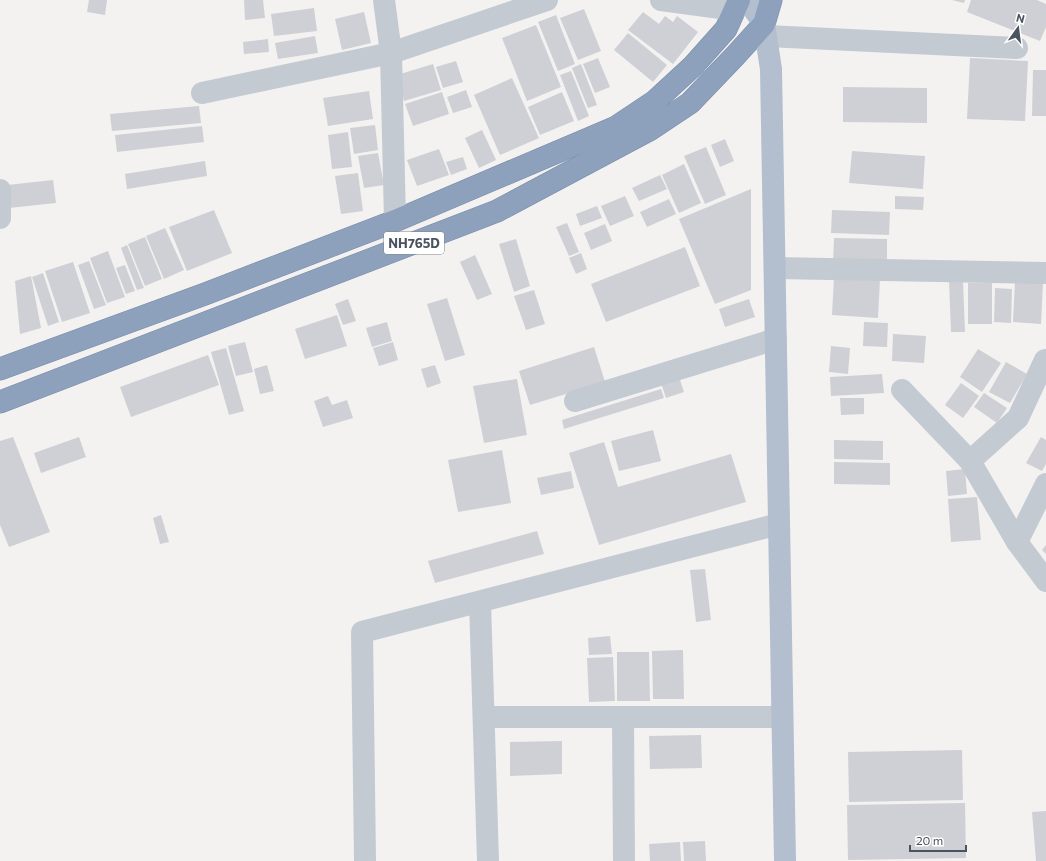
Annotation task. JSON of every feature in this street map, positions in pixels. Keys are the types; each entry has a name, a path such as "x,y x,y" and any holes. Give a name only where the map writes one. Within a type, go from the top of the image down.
{"highway":[{"name":"NH765D","path":"0,402 497,211 651,129 690,103 765,30 771,0"},
{"name":"NH765D","path":"0,369 205,294 395,221 616,127 655,101 693,66 726,29 740,3"}],"main road":[{"path":"740,3 765,30 771,69 785,861"}],"street":[{"path":"384,0 391,53 395,221"},
{"path":"202,94 391,53 547,0"},
{"path":"661,0 740,3"},
{"path":"765,30 1017,48"},
{"path":"0,190 0,218"},
{"path":"775,268 1046,273"},
{"path":"575,401 776,339"},
{"path":"970,461 1018,418 1045,360"},
{"path":"902,390 970,461 1017,542 1046,582"},
{"path":"1017,542 1046,484"},
{"path":"365,861 362,632 779,524"},
{"path":"480,602 488,861"},
{"path":"484,717 782,717"},
{"path":"623,717 624,861"}],"building":[{"path":"89,0 107,0 105,15 87,12"},
{"path":"244,0 263,0 265,18 245,20"},
{"path":"952,0 965,0 964,3"},
{"path":"971,0 1037,0 1046,4 1046,27 1040,41 967,12"},
{"path":"314,8 317,31 274,36 271,14"},
{"path":"584,9 601,51 578,60 560,18"},
{"path":"364,12 371,43 342,50 335,19"},
{"path":"643,12 659,24 665,16 673,22 677,16 698,32 673,64 628,30"},
{"path":"556,15 575,64 558,71 538,22"},
{"path":"536,25 561,87 527,101 502,38"},
{"path":"628,33 667,65 653,82 614,50"},
{"path":"315,36 318,53 278,59 275,43"},
{"path":"268,39 269,52 244,54 243,42"},
{"path":"598,58 610,87 595,93 583,64"},
{"path":"970,58 1028,61 1025,121 967,119"},
{"path":"456,61 463,82 443,88 436,67"},
{"path":"433,64 441,90 404,101 397,75"},
{"path":"581,64 597,105 588,108 572,68"},
{"path":"1033,70 1046,70 1046,116 1032,116"},
{"path":"571,71 589,116 578,121 560,75"},
{"path":"512,78 539,138 500,155 474,95"},
{"path":"843,87 927,88 927,123 843,122"},
{"path":"466,90 472,107 453,113 447,97"},
{"path":"369,91 373,119 328,126 323,98"},
{"path":"442,92 449,114 413,126 405,104"},
{"path":"562,92 574,121 540,135 528,107"},
{"path":"199,106 201,123 112,131 110,114"},
{"path":"375,125 378,150 354,154 350,128"},
{"path":"202,126 204,142 117,152 115,135"},
{"path":"482,130 496,160 479,168 465,138"},
{"path":"348,132 352,167 332,169 328,135"},
{"path":"725,139 734,161 720,167 711,145"},
{"path":"706,147 726,195 705,204 684,156"},
{"path":"439,149 449,175 417,186 407,160"},
{"path":"852,151 925,156 923,189 849,183"},
{"path":"378,153 384,185 364,188 358,156"},
{"path":"463,157 467,169 451,175 446,162"},
{"path":"205,161 207,176 127,189 125,174"},
{"path":"684,164 701,203 679,213 662,175"},
{"path":"358,173 363,211 341,214 335,176"},
{"path":"660,175 667,189 639,201 632,188"},
{"path":"53,180 56,203 9,208 7,185"},
{"path":"751,189 751,290 715,304 679,219"},
{"path":"625,196 634,216 610,226 601,206"},
{"path":"895,196 924,197 923,210 895,209"},
{"path":"669,199 676,214 647,227 640,212"},
{"path":"597,206 602,218 580,226 576,214"},
{"path":"214,210 232,253 187,271 169,227"},
{"path":"832,210 890,212 889,235 831,233"},
{"path":"567,223 579,252 569,256 556,227"},
{"path":"605,224 612,241 591,250 584,233"},
{"path":"165,228 184,270 164,279 146,236"},
{"path":"145,237 162,279 145,286 128,244"},
{"path":"834,238 887,239 887,264 833,262"},
{"path":"516,239 530,286 514,292 499,244"},
{"path":"127,245 144,288 137,290 121,248"},
{"path":"685,247 700,286 606,322 591,284"},
{"path":"108,251 125,297 107,303 90,258"},
{"path":"581,253 587,269 576,274 569,258"},
{"path":"475,255 492,294 477,300 460,262"},
{"path":"89,261 106,305 94,309 78,265"},
{"path":"73,262 90,313 62,322 45,271"},
{"path":"125,265 135,291 126,294 116,268"},
{"path":"43,273 59,322 48,326 32,277"},
{"path":"31,276 41,328 20,334 15,281"},
{"path":"834,277 880,279 878,318 832,315"},
{"path":"949,281 963,281 965,332 951,332"},
{"path":"1015,281 1043,282 1041,324 1013,322"},
{"path":"968,283 992,283 992,324 968,324"},
{"path":"995,288 1012,289 1011,323 994,322"},
{"path":"534,290 545,324 526,330 514,296"},
{"path":"447,298 465,355 445,361 427,304"},
{"path":"348,299 356,321 343,325 335,304"},
{"path":"749,299 755,317 725,327 719,309"},
{"path":"337,315 347,346 305,359 295,329"},
{"path":"387,322 392,341 372,347 366,328"},
{"path":"864,322 888,323 887,347 863,346"},
{"path":"893,334 926,336 924,363 892,361"},
{"path":"245,342 253,372 236,376 228,346"},
{"path":"393,342 398,360 379,366 373,348"},
{"path":"831,346 850,348 848,374 829,372"},
{"path":"594,347 605,382 530,405 519,371"},
{"path":"226,348 244,411 229,415 211,352"},
{"path":"978,349 1001,363 982,392 960,377"},
{"path":"208,355 219,385 131,417 120,387"},
{"path":"1006,362 1027,374 1010,403 989,392"},
{"path":"267,365 274,391 260,394 254,369"},
{"path":"435,365 441,383 427,388 421,369"},
{"path":"882,374 884,393 831,396 830,377"},
{"path":"679,377 684,392 666,398 661,383"},
{"path":"517,379 527,435 484,443 473,386"},
{"path":"961,383 979,396 963,418 945,405"},
{"path":"661,389 664,398 564,429 562,420"},
{"path":"984,393 1007,408 997,423 974,407"},
{"path":"328,396 332,405 347,400 353,418 323,427 314,401"},
{"path":"840,398 864,398 864,414 841,415"},
{"path":"653,430 661,461 619,471 611,441"},
{"path":"13,437 50,532 9,547 0,525 0,441"},
{"path":"79,437 86,457 41,473 34,453"},
{"path":"1041,437 1046,440 1046,464 1042,471 1026,463"},
{"path":"834,440 883,441 883,460 834,459"},
{"path":"604,442 618,487 731,454 746,502 599,545 569,453"},
{"path":"502,450 511,503 458,512 448,460"},
{"path":"834,462 890,463 890,485 834,484"},
{"path":"965,469 967,494 948,496 946,471"},
{"path":"571,471 574,488 541,495 537,478"},
{"path":"977,497 981,540 951,542 948,499"},
{"path":"161,515 169,542 160,544 153,518"},
{"path":"537,531 544,554 435,583 428,561"},
{"path":"1046,545 1046,554 1042,550"},
{"path":"705,569 711,620 696,622 690,570"},
{"path":"610,636 612,654 589,655 588,638"},
{"path":"683,650 684,699 653,699 652,651"},
{"path":"617,652 649,652 650,701 617,701"},
{"path":"613,657 615,701 589,702 587,658"},
{"path":"701,735 702,768 650,769 649,736"},
{"path":"562,741 562,774 510,776 510,742"},
{"path":"962,750 963,800 849,802 848,752"},
{"path":"965,803 966,858 848,860 847,805"},
{"path":"1046,811 1046,861 1036,861 1032,812"},
{"path":"705,841 706,861 684,861 683,842"},
{"path":"680,842 681,861 650,861 649,844"}]}
